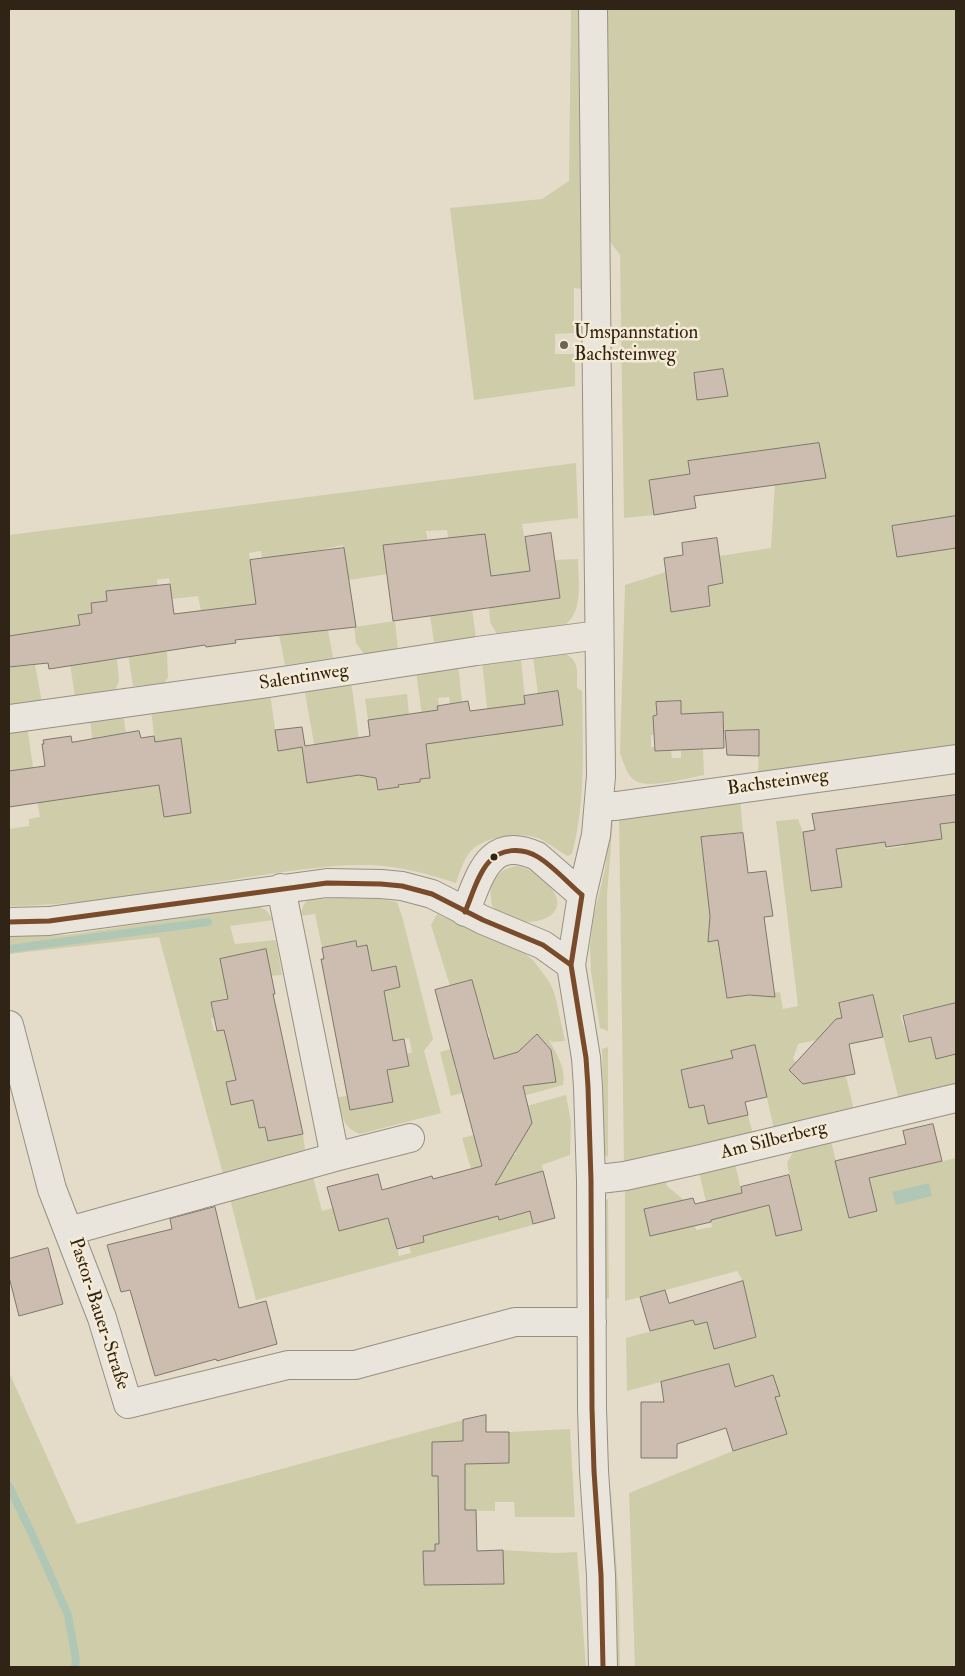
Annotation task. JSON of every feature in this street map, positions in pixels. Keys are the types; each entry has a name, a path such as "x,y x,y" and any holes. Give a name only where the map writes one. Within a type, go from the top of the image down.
{"street":[{"path":"593,9 601,757 596,835 582,895 571,965 586,1058 591,1180 594,1471 601,1575 603,1667"},
{"name":"Salentinweg","path":"9,719 260,685 468,652 600,635"},
{"name":"Bachsteinweg","path":"599,806 616,806 956,758"},
{"path":"465,912 482,870 490,859 507,850 528,852 537,856 582,895"},
{"path":"9,922 49,921 282,888 343,882 366,883 402,886 432,894 465,912 543,945 571,965"},
{"path":"282,888 334,1157"},
{"path":"9,1025 52,1189 69,1231"},
{"name":"Am Silberberg","path":"591,1180 625,1176 697,1160 956,1098"},
{"name":"Pastor-Bauer-Straße","path":"410,1138 334,1157 69,1231 102,1318 128,1404 288,1365 355,1365 515,1322 592,1322"}],"shaded area":[{"path":"571,9 581,9 583,289 574,288 574,333 555,334 555,354 575,354 575,386 474,400 450,208 542,199 569,181"},
{"path":"605,9 956,9 956,750 758,778 759,730 724,731 723,712 681,714 681,701 656,703 657,715 653,716 654,735 651,735 651,747 655,747 655,751 671,750 672,758 681,758 681,750 703,749 704,775 671,782 644,784 634,780 626,770 620,753 625,585 666,572 671,612 710,606 708,586 723,583 719,556 771,548 777,449 688,461 690,474 649,480 654,515 624,518 620,255 608,239"},
{"path":"576,463 578,518 522,524 530,571 485,578 462,537 476,638 434,642 430,616 459,612 447,530 426,531 436,584 388,574 349,580 343,545 316,551 319,577 268,558 262,558 261,551 249,553 258,613 231,607 201,611 198,596 172,599 169,578 157,580 159,601 133,606 140,655 167,651 168,677 164,684 133,686 118,590 106,591 108,601 91,603 92,613 78,615 86,663 117,659 119,681 116,689 75,696 69,658 56,629 9,636 9,535"},
{"path":"578,559 579,595 575,612 565,625 497,634 490,622 489,608 560,598 555,560"},
{"path":"395,621 398,650 364,654 356,643 354,627"},
{"path":"328,630 333,658 285,665 279,635"},
{"path":"566,654 576,664 577,688 582,691 583,732 580,814 572,854 568,856 538,838 521,835 493,839 477,846 471,851 464,862 456,883 392,867 370,865 338,866 290,871 97,900 9,906 9,829 29,826 29,819 40,817 37,799 50,801 79,797 79,795 135,789 155,760 164,817 191,813 181,738 153,743 151,709 270,693 278,750 302,747 307,783 343,741 314,744 304,687 351,681 364,776 375,773 378,790 420,782 420,779 430,778 416,671 456,664 459,672 462,702 450,704 449,697 438,698 439,705 437,706 443,742 490,736 482,661 521,659 528,729 563,725 558,691 538,694 533,657"},
{"path":"35,665 42,702 9,707 9,667"},
{"path":"407,694 409,714 368,720 365,699"},
{"path":"123,713 126,733 98,737 93,746 90,719"},
{"path":"27,726 35,780 21,770 9,771 9,728"},
{"path":"740,797 743,833 701,837 707,890 749,886 709,926 708,941 735,938 740,969 723,971 727,998 780,992 783,1009 798,1006 776,821 798,819 803,832 811,891 842,887 833,828 842,827 840,810 866,807 872,844 885,842 886,849 904,846 903,840 942,839 940,824 956,822 956,1003 900,1015 909,1042 931,1037 936,1058 956,1054 956,1086 899,1100 873,996 839,1002 842,1018 836,1020 829,1037 798,1044 793,1059 798,1064 798,1079 803,1084 846,1076 854,1110 774,1129 755,1046 732,1051 733,1058 681,1070 689,1108 704,1105 708,1124 748,1115 753,1134 624,1164 619,813"},
{"path":"613,819 607,896 608,1031 600,1028 591,972 590,947 593,919 605,869 610,823"},
{"path":"516,866 535,873 552,889 557,898 557,906 552,914 541,920 524,922 506,918 495,911 491,892 493,881 500,873"},
{"path":"337,898 380,899 397,902 433,1039 424,1051 441,1113 360,1134 350,1128 344,1120 338,1097 348,1096 351,1110 393,1102 387,1070 409,1066 407,1054 412,1052 409,1038 393,1041 373,976 357,947 356,941 322,948 315,914 300,916 304,904 308,900"},
{"path":"258,906 266,910 273,920 230,926 235,944 276,940 282,975 271,976 228,998 211,1002 214,1018 211,1019 214,1031 228,1029 258,1075 226,1082 231,1104 259,1098 259,1128 265,1127 268,1140 303,1134 305,1150 223,1174 159,937 9,954 9,936 68,935"},
{"path":"437,914 520,950 533,960 550,983 555,995 565,1041 552,1042 548,1038 562,1067 563,1085 520,1097 503,1056 494,1059 492,1055 454,1065 462,1093 451,1096 440,1052 490,1037 472,980 450,986 431,925"},
{"path":"608,1047 608,1157 603,1154 602,1049"},
{"path":"566,1095 571,1122 570,1155 542,1165 543,1171 490,1186 499,1220 530,1211 533,1225 256,1300 230,1199 313,1177 322,1211 333,1208 389,1217 399,1256 411,1253 409,1247 424,1242 420,1224 443,1218 447,1230 472,1223 474,1179 462,1138 474,1135 481,1164 516,1154 505,1112"},
{"path":"830,1136 849,1218 876,1211 869,1178 956,1158 956,1667 635,1667 629,1493 733,1451 771,1440 757,1443 742,1408 728,1364 627,1391 626,1338 693,1320 707,1322 711,1336 726,1334 729,1345 756,1337 743,1281 737,1271 625,1301 625,1185 665,1176 667,1186 684,1200 644,1209 650,1236 695,1225 696,1230 712,1227 698,1168 734,1159 746,1211 769,1205 776,1236 802,1230 787,1163 798,1144"},
{"path":"929,1183 932,1196 896,1205 892,1192"},
{"path":"608,1199 609,1299 604,1298 603,1203"},
{"path":"9,1372 77,1524 463,1420 463,1441 432,1442 433,1476 465,1475 465,1464 509,1463 509,1432 570,1429 575,1517 515,1517 514,1502 495,1502 495,1511 439,1510 439,1535 477,1535 476,1543 435,1544 435,1551 423,1551 423,1585 503,1584 503,1550 556,1553 577,1552 586,1667 9,1667"},
{"path":"611,1491 619,1598 620,1667 614,1667 606,1496"}],"building":[{"path":"723,369 728,396 697,400 694,373"},
{"path":"819,443 826,478 694,496 696,508 654,515 649,480 690,474 688,461"},
{"path":"956,516 956,548 897,557 892,526"},
{"path":"551,533 560,598 393,621 383,545 485,534 491,576 530,571 525,537"},
{"path":"717,538 723,583 708,586 710,606 671,612 664,558 683,555 682,543"},
{"path":"344,548 356,627 235,640 236,643 206,647 205,645 49,669 48,663 9,667 9,636 80,625 78,615 92,613 91,603 107,601 106,591 170,584 174,614 256,604 250,560"},
{"path":"558,691 563,725 426,744 430,778 420,779 420,782 398,785 399,787 378,790 376,778 359,775 307,783 302,747 278,751 275,730 302,727 305,746 370,736 368,720 438,710 437,706 468,701 470,711 525,704 524,696"},
{"path":"681,701 681,714 723,712 724,748 655,751 653,716 657,715 656,702"},
{"path":"759,730 759,756 727,755 725,731"},
{"path":"139,731 141,738 154,736 155,742 181,738 191,813 164,817 159,785 9,807 9,771 45,766 43,740 71,736 72,742"},
{"path":"956,795 956,822 940,824 942,839 886,847 885,842 836,849 842,887 811,891 803,832 815,830 812,814"},
{"path":"743,833 748,873 766,871 773,916 764,917 775,997 749,995 727,998 718,940 708,942 710,916 701,837"},
{"path":"356,941 357,947 367,945 372,971 396,966 400,987 384,991 393,1041 404,1039 409,1066 387,1070 393,1102 350,1110 321,959 324,959 322,948"},
{"path":"266,949 275,994 273,994 303,1134 268,1141 265,1127 259,1128 253,1100 231,1105 226,1082 236,1080 224,1030 217,1031 211,1002 228,999 220,959"},
{"path":"472,980 494,1059 518,1052 537,1034 551,1050 556,1082 523,1086 532,1123 495,1185 543,1171 555,1218 533,1224 530,1211 499,1220 498,1216 423,1236 424,1242 397,1249 388,1218 339,1231 327,1187 378,1174 382,1190 432,1176 433,1179 482,1166 435,990"},
{"path":"873,995 883,1037 849,1044 855,1074 803,1084 789,1070 836,1019 842,1018 839,1003"},
{"path":"956,1003 956,1054 936,1059 931,1037 909,1042 903,1016"},
{"path":"755,1045 767,1097 745,1102 748,1115 708,1124 704,1105 689,1108 681,1070 733,1058 731,1051"},
{"path":"933,1124 942,1161 869,1178 877,1211 849,1218 835,1161 906,1144 903,1131"},
{"path":"789,1175 802,1230 776,1236 769,1205 711,1220 711,1222 650,1236 644,1209 693,1198 695,1204 742,1193 741,1187"},
{"path":"215,1207 239,1308 266,1301 277,1344 155,1376 130,1290 121,1292 107,1245 172,1229 170,1219"},
{"path":"48,1248 63,1304 19,1316 9,1277 9,1259"},
{"path":"743,1281 756,1337 714,1349 707,1322 695,1325 693,1320 650,1331 640,1297 665,1290 669,1303"},
{"path":"729,1364 735,1387 773,1375 780,1396 775,1397 787,1434 733,1451 726,1428 677,1444 677,1458 641,1458 641,1402 664,1402 661,1382"},
{"path":"486,1415 486,1432 509,1432 509,1463 465,1464 465,1510 476,1510 477,1551 503,1550 504,1584 424,1585 423,1551 435,1551 435,1544 439,1544 438,1476 432,1476 432,1442 463,1441 463,1420"}],"waterway":[{"path":"9,949 208,922"},
{"path":"9,1486 68,1615 76,1660 75,1667"}],"transit line":[{"path":"465,912 484,868 493,858 505,852 525,852 538,857 582,895"},
{"path":"9,922 49,921 327,883 381,884 402,886 432,894 483,920 543,945 571,965"},
{"path":"582,895 571,965 586,1058 588,1087 591,1180 592,1408 601,1575 603,1667"}],"place":[{"name":"Umspannstation Bachsteinweg","path":"564,345"}]}
